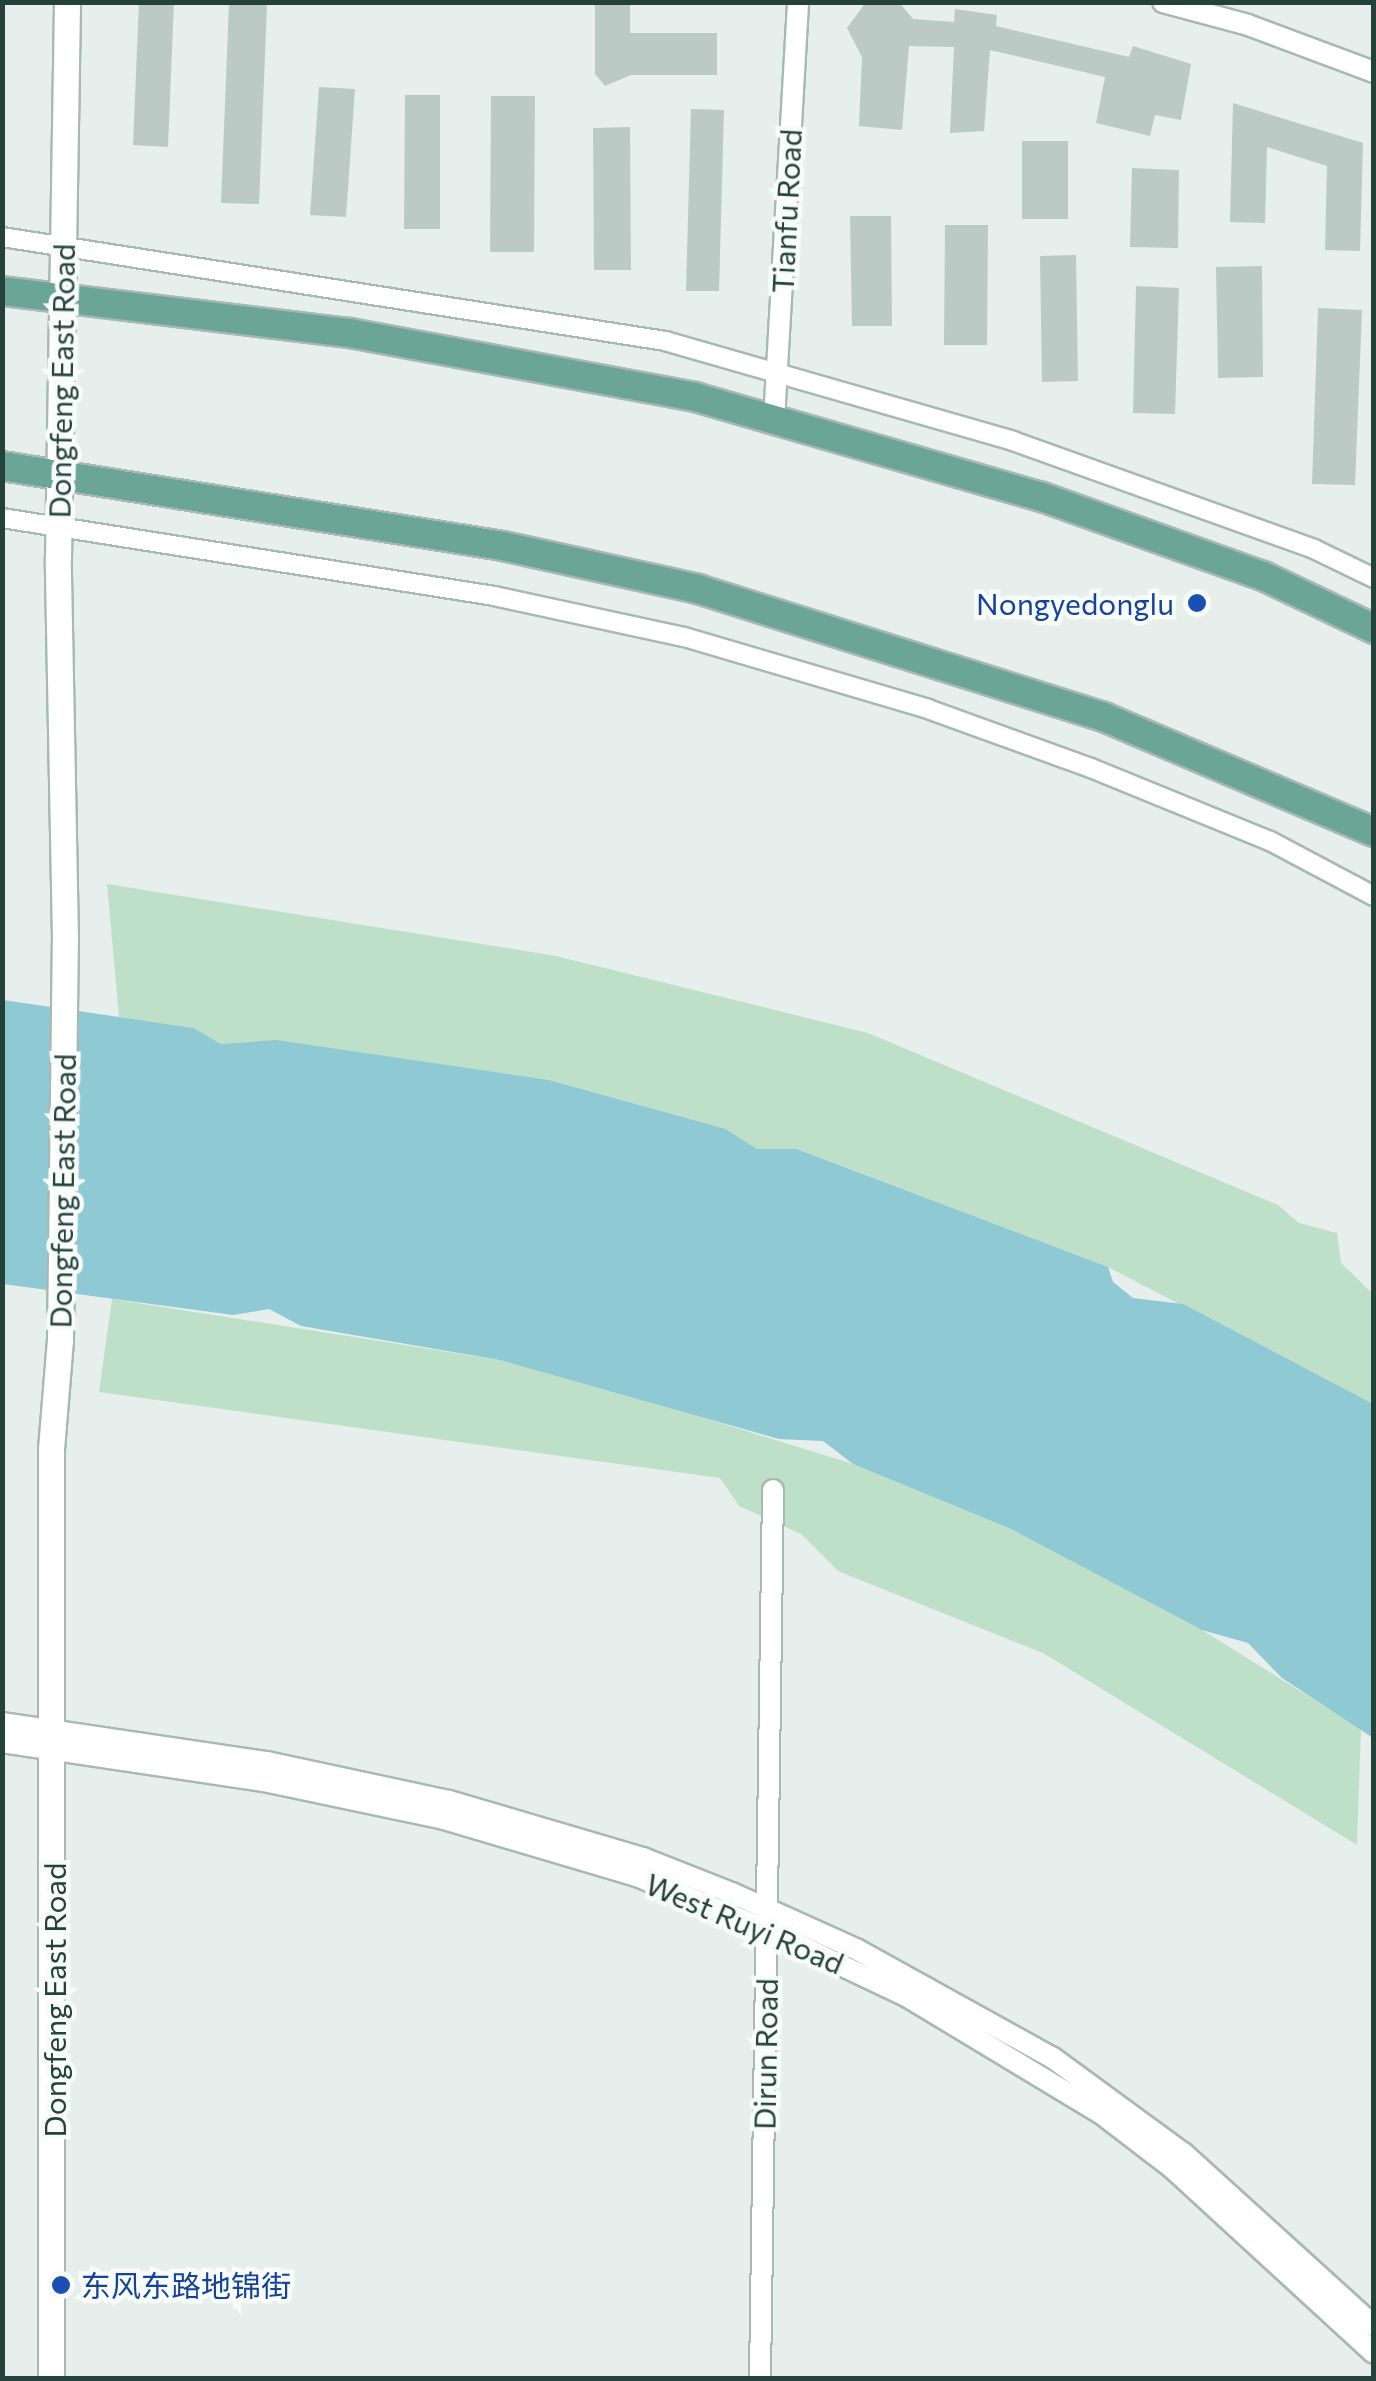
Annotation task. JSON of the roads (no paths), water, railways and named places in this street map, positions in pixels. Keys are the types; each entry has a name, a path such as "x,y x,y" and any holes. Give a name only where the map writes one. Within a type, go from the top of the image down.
{"main road":[{"name":"Dongfeng East Road","path":"51,2378 52,1450 60,1340 64,939 58,526 67,2"},
{"path":"2,291 350,333 695,397 1042,497 1263,576 1374,628"},
{"path":"2,466 503,546 698,589 1104,716 1374,832"}],"street":[{"name":"Tianfu Road","path":"774,420 798,2"},
{"path":"1164,2 1248,24 1374,72"},
{"path":"2,237 542,318 778,372 1014,441 1314,549 1374,578"},
{"path":"2,518 474,592 684,637 928,709 1092,768 1270,841 1374,896"},
{"name":"Dirun Road","path":"760,2378 773,1490"},
{"name":"West Ruyi Road","path":"2,1723 53,1741 444,1820 767,1919 917,1980 1110,2097 1183,2152 1374,2326"},
{"name":"West Ruyi Road","path":"2,1742 53,1741"},
{"name":"West Ruyi Road","path":"767,1919 908,1997 1099,2112 1170,2167 1374,2353"}],"water":[{"path":"3,1000 194,1028 221,1044 276,1040 549,1080 726,1129 757,1149 797,1149 1108,1267 1113,1282 1133,1298 1183,1304 1373,1404 1373,1738 1282,1678 1248,1643 1202,1630 1011,1529 853,1464 823,1441 779,1439 500,1360 301,1326 269,1309 233,1315 3,1284"}],"place":[{"name":"Nongyedonglu","path":"1197,603"},
{"name":"东风东路地锦街","path":"61,2285"}]}
